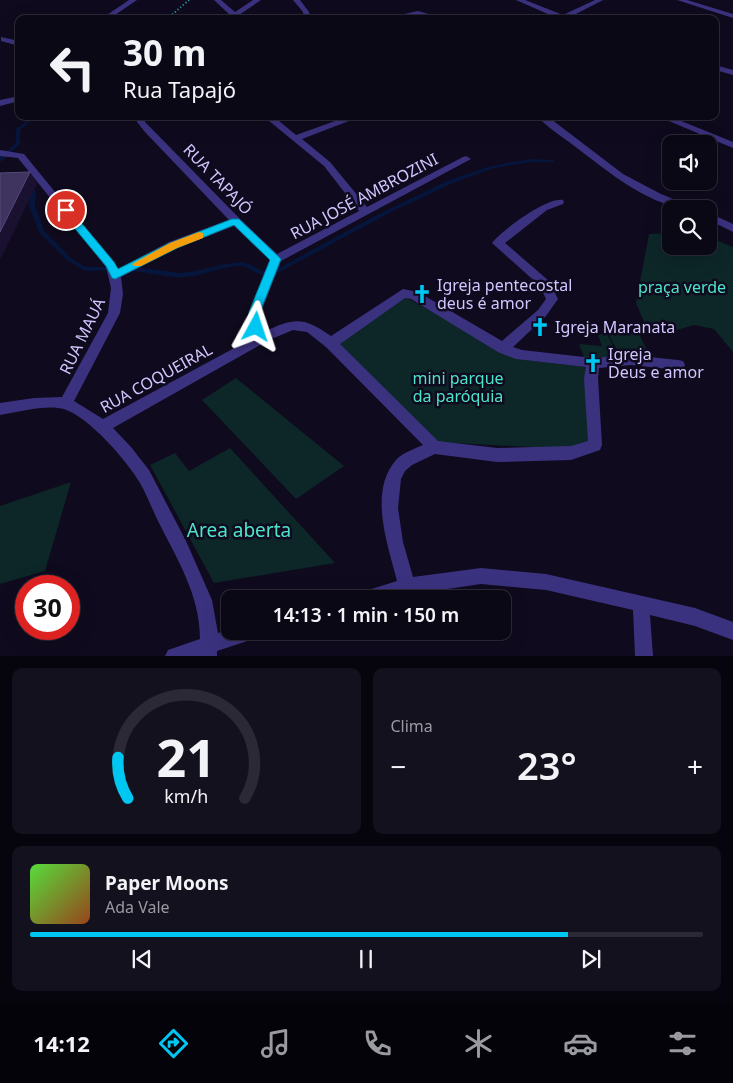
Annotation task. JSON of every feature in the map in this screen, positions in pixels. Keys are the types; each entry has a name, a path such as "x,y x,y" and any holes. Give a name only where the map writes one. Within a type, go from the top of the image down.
{"street":[{"path":"110,15 134,0"},
{"path":"217,0 229,15"},
{"path":"234,15 258,0"},
{"path":"296,0 304,15"},
{"path":"519,0 555,15"},
{"path":"570,15 600,0"},
{"path":"680,0 733,16"},
{"path":"407,15 418,13 426,15"},
{"path":"4,39 15,43"},
{"path":"719,68 733,73"},
{"path":"0,104 15,99"},
{"name":"RUA TAPAJÓ","path":"142,120 148,130 236,221 276,259"},
{"path":"272,120 327,164 365,212"},
{"path":"294,139 346,120"},
{"path":"546,120 620,176 668,200"},
{"path":"671,120 733,145"},
{"name":"RUA MAUÁ","path":"0,153 21,156 110,265 115,275 118,297 114,313 66,403"},
{"name":"RUA JOSÉ AMBROZINI","path":"276,259 466,159"},
{"path":"503,348 542,313 552,299 546,284 498,243 543,208 559,202"},
{"path":"717,220 733,228"},
{"path":"115,275 173,245 236,221"},
{"path":"258,342 255,312 276,259"},
{"path":"332,343 403,293 414,296 503,348 521,355 593,362 631,360 678,365"},
{"name":"RUA COQUEIRAL","path":"102,427 265,337 292,326 310,328 332,343 434,447"},
{"path":"407,586 390,512 390,486 401,464 434,447 497,455 571,453 595,445 591,378 593,362"},
{"path":"0,408 66,403 102,427 140,470 186,557 206,606 209,650"},
{"path":"394,590 407,586 481,576 546,582 694,617 733,631"},
{"path":"641,604 644,656"},
{"path":"174,656 209,650 233,640"}],"path":[{"path":"172,15 189,0"}],"green space":[{"name":"praça verde","path":"662,233 662,255 717,255 717,240 733,247 733,352 714,329 694,325 674,331 647,329 636,303 649,234"},
{"name":"mini parque da paróquia","path":"405,297 520,359 587,367 590,441 569,449 436,442 337,344"},
{"path":"602,323 634,324 647,350 635,354 618,352"},
{"path":"606,332 617,354 602,358 585,359 579,344 602,346 598,335"},
{"path":"236,378 344,466 296,499 202,400"},
{"name":"Area aberta","path":"230,448 335,563 214,583 150,465 175,453 189,471"},
{"path":"71,482 45,571 31,575 15,575 15,580 0,584 0,506"}],"building":[{"path":"30,172 0,232 0,173"}],"waterway":[{"path":"0,160 18,143 18,130 30,120"},
{"path":"130,269 188,275 233,264 241,264 250,266 262,273 276,272 376,218 449,182 511,163 553,161"},
{"path":"29,185 33,191 32,206 42,232 70,260 85,269 115,269"}],"slow traffic":[{"path":"137,264 173,245 199,235"}],"place":[{"name":"Igreja pentecostal deus é amor","path":"422,294"},
{"name":"Igreja Maranata","path":"540,327"},
{"name":"Igreja Deus e amor","path":"593,363"}],"route":[{"path":"66,210 110,265 115,275 173,245 236,221 276,259 255,312 256,327"}]}
